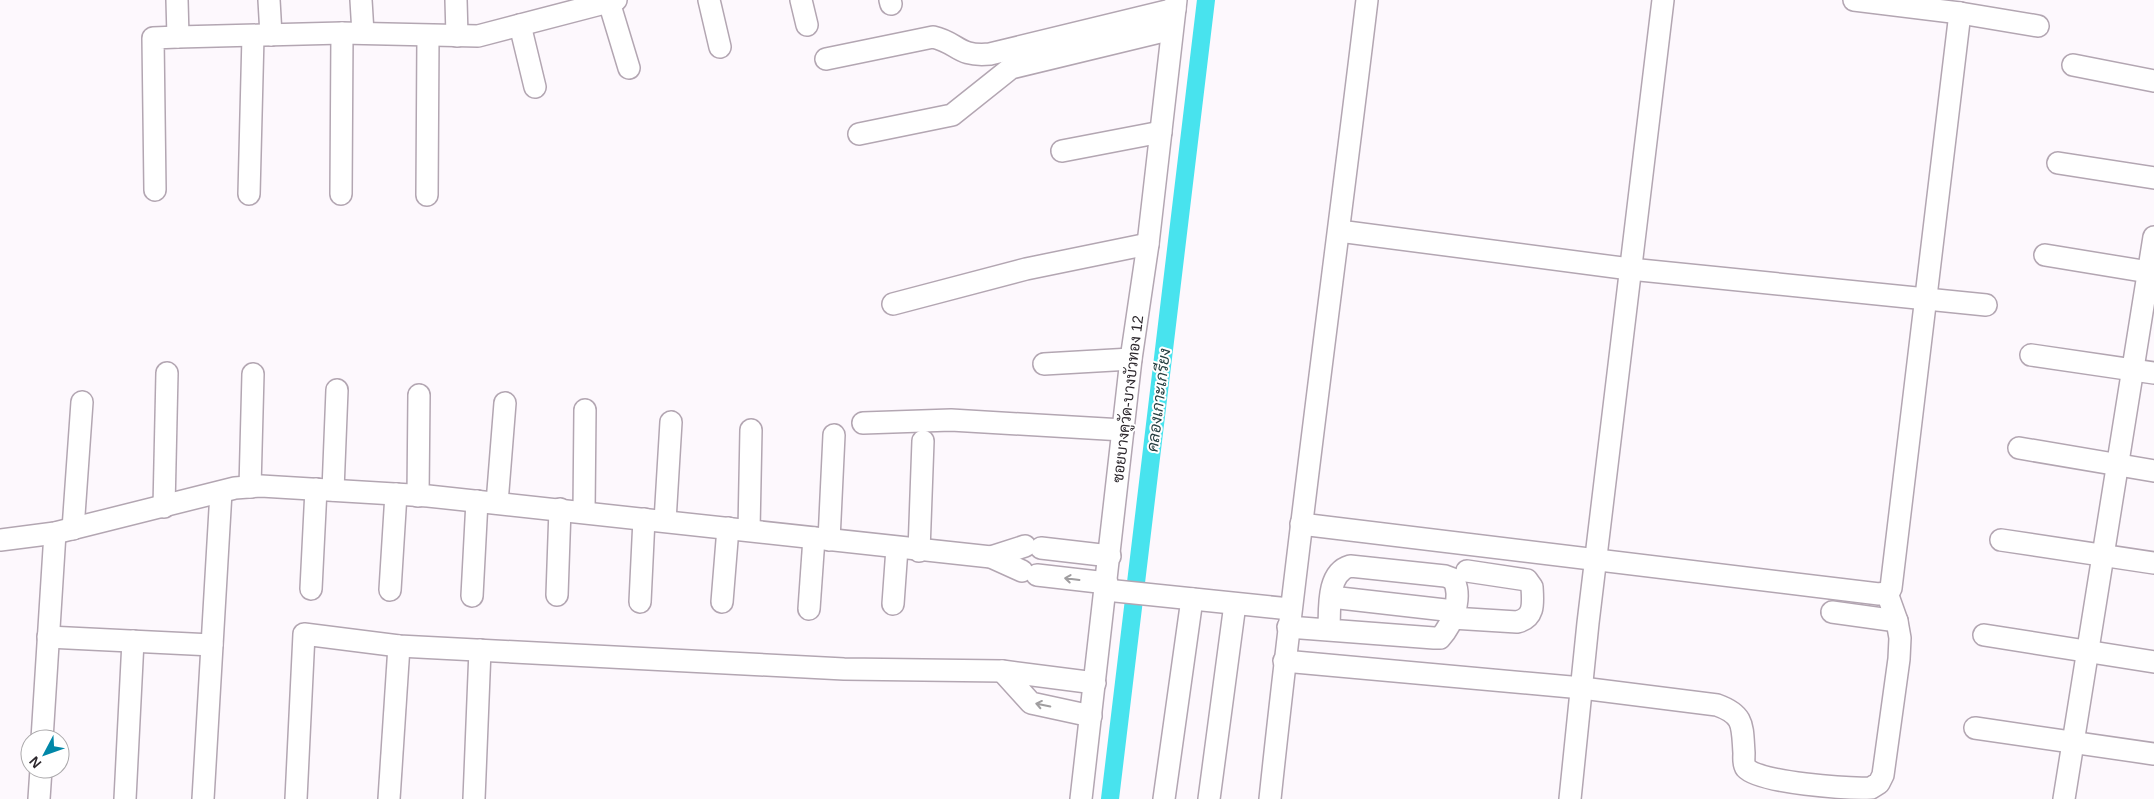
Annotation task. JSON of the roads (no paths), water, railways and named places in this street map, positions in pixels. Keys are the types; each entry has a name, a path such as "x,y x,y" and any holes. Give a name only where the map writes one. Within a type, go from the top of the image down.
{"street":[{"path":"177,0 178,38"},
{"path":"250,194 262,35 269,0"},
{"path":"341,194 353,33 361,0"},
{"path":"456,0 457,36"},
{"path":"709,0 720,47"},
{"path":"801,0 807,25"},
{"path":"1270,799 1289,618 1367,0"},
{"path":"1570,799 1596,558 1662,0"},
{"path":"1854,0 1960,13 2038,26"},
{"path":"155,190 153,38 353,33 478,36 520,25 566,6 613,1 629,68"},
{"path":"826,59 933,37 944,40 962,52 975,55 990,54 1174,13"},
{"path":"859,134 952,115 1011,68 1174,13"},
{"name":"ซอยบางคูวัด-บางบัวทอง 12","path":"1081,799 1131,359 1148,244 1174,13"},
{"path":"1887,593 1891,588 1924,300 1960,13"},
{"path":"520,25 535,87"},
{"path":"427,195 428,36"},
{"path":"2073,65 2154,82"},
{"path":"1062,151 1161,132"},
{"path":"2058,163 2154,178"},
{"path":"1339,231 1630,269 1924,300 1986,304"},
{"path":"2064,799 2117,464 2144,372 2154,237"},
{"path":"892,304 1026,269 1148,244"},
{"path":"2045,255 2151,273"},
{"path":"2031,355 2144,372"},
{"path":"1044,364 1131,359"},
{"path":"164,507 166,373"},
{"path":"250,487 253,374"},
{"path":"311,589 337,390"},
{"path":"418,496 419,395"},
{"path":"43,729 48,637 82,402"},
{"path":"472,596 505,403"},
{"path":"584,512 585,410"},
{"path":"863,423 951,420 1123,430"},
{"path":"665,521 671,422"},
{"path":"722,602 738,529 751,430"},
{"path":"809,609 822,539 834,436"},
{"path":"919,550 923,441"},
{"path":"2019,448 2154,472"},
{"path":"0,540 64,531 221,492 250,487 396,494 487,502 991,557 1030,573 1128,592 1235,604 1328,630 1440,638 1450,626 1458,586 1453,578 1445,576 1350,566 1337,575 1332,584 1328,630"},
{"path":"203,799 221,492"},
{"path":"390,590 396,494"},
{"path":"557,595 560,509"},
{"path":"640,602 644,519"},
{"path":"1301,524 1887,593"},
{"path":"2001,540 2154,563"},
{"path":"991,557 1033,547 1110,556"},
{"path":"893,604 897,548"},
{"path":"1331,597 1517,622 1525,620 1531,614 1532,587 1527,580 1467,571"},
{"path":"1284,661 1582,688 1717,705 1731,710 1740,719 1744,766 1750,772 1767,778 1871,788 1879,783 1883,775 1899,659 1898,621 1887,593"},
{"path":"1164,799 1192,599"},
{"path":"1209,799 1235,604"},
{"path":"1832,612 1898,621"},
{"path":"296,799 304,634 399,646 844,669 1002,672 1095,683"},
{"path":"1984,635 2154,662"},
{"path":"48,637 212,645"},
{"path":"124,799 134,641"},
{"path":"389,799 399,646"},
{"path":"474,799 480,650"},
{"path":"1002,672 1031,703 1091,716"},
{"path":"1974,728 2154,754"},
{"path":"39,799 40,779"}],"waterway":[{"name":"คลองเกาะเกรียง","path":"1110,799 1206,0"}]}
